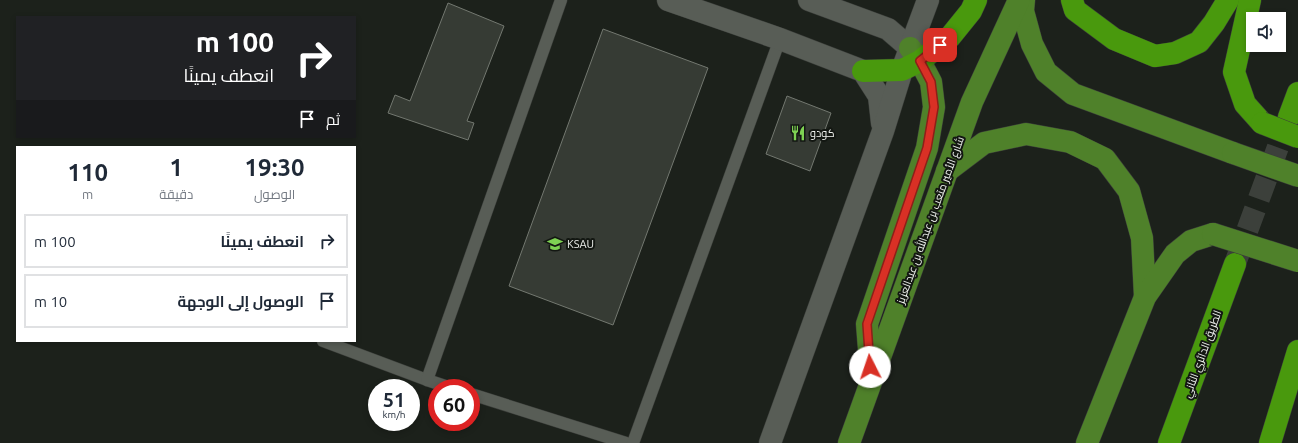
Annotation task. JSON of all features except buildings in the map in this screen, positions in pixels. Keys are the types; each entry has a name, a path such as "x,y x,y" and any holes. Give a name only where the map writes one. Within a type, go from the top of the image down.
{"highway":[{"path":"863,71 911,60 950,37 971,11 976,0"},
{"path":"1072,0 1075,10 1114,39 1155,56 1175,53 1199,42 1214,23 1228,0"},
{"path":"1250,0 1234,72 1245,104 1262,123 1298,137"},
{"path":"1289,117 1298,93"},
{"name":"الطريق الدائري الثاني","path":"1169,443 1235,264"},
{"path":"1270,443 1298,350"}],"main road":[{"path":"668,0 780,39 863,71 879,96 883,131"},
{"path":"809,0 888,29 911,60 931,82 934,107 927,148 867,324 872,382"},
{"path":"770,443 883,131 911,60 928,0"},
{"name":"شارع الأمير متعب بن عبدالله بن عبدالعزيز","path":"849,443 972,102 1019,0"},
{"path":"1024,0 1023,10 1032,44 1046,72 1073,94 1298,176"},
{"path":"947,171 984,143 1026,134 1070,142 1105,158 1129,191 1142,238 1145,297"},
{"path":"1087,443 1145,297 1175,254 1191,241 1213,234 1298,261"}],"lane":[{"path":"326,342 427,380 561,0"},
{"path":"633,443 780,39"},
{"path":"480,397 626,443"}],"tunnel":[{"path":"1236,261 1289,117"}],"place":[{"name":"كودو","path":"798,133"},
{"name":"KSAU","path":"555,244"}],"route":[{"path":"870,367 867,324 927,148 934,107 931,82 920,61 940,45"}]}
